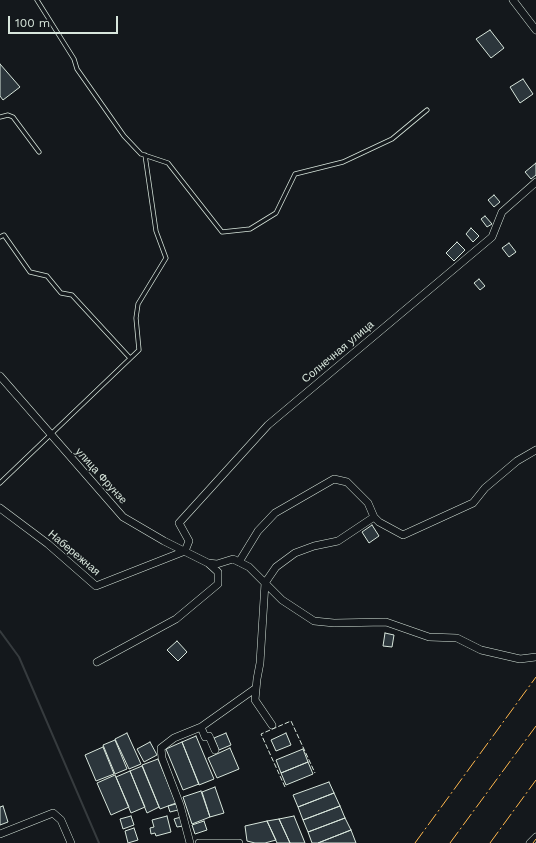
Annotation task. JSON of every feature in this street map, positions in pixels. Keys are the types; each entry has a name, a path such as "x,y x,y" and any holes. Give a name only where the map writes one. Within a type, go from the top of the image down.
{"street":[{"path":"513,0 535,27"},
{"name":"Солнечная улица","path":"185,552 188,541 179,523 268,425 492,237 502,212 536,182"},
{"name":"улица Фрунзе","path":"0,376 123,517 164,542 208,563"},
{"path":"240,562 258,531 275,513 334,479 347,482 368,502 374,517 379,522 403,535 473,502 485,488 517,461 536,450"},
{"name":"Набережная","path":"0,508 48,544 96,586 185,552"},
{"path":"272,725 255,700 260,663 265,582 276,566 295,553 314,546 338,541 374,517"},
{"path":"208,563 217,564 233,559 250,567 282,600 314,621 334,623 386,622 429,637 457,638 481,650 520,659 536,658"},
{"path":"97,662 176,619 218,584 218,572 208,563"},
{"path":"190,843 180,805 162,758 161,748 174,738 201,727 256,688"},
{"path":"201,727 205,737 209,736 214,750"},
{"path":"0,834 53,813 61,820 71,843"},
{"path":"530,843 536,837"},
{"path":"199,843 239,843"}],"lane":[{"path":"38,0 74,59 77,69 124,136 141,154 168,163 222,232 250,229 276,213 295,174 343,162 392,139 427,110"},
{"path":"0,117 8,115 13,117 39,152"},
{"path":"0,483 139,350 136,318 138,304 166,258 156,231 145,155"},
{"path":"0,237 4,235 30,272 48,276 61,293 72,295 130,358"}],"building":[{"path":"490,30 504,48 491,58 476,39"},
{"path":"0,64 20,87 3,100 0,96"},
{"path":"523,79 533,94 520,103 510,87"},
{"path":"536,163 536,175 531,179 525,172"},
{"path":"494,195 500,202 494,207 488,200"},
{"path":"485,216 492,224 487,227 481,219"},
{"path":"471,228 479,236 473,242 466,234"},
{"path":"457,242 465,250 454,261 446,253"},
{"path":"509,243 516,252 509,257 502,248"},
{"path":"479,279 485,286 480,290 474,283"},
{"path":"372,525 379,536 369,543 362,532"},
{"path":"385,633 394,635 392,647 383,646"},
{"path":"177,641 187,652 178,661 167,650"},
{"path":"127,733 141,764 129,769 115,739"},
{"path":"226,733 231,745 219,750 214,738"},
{"path":"286,733 291,745 276,751 271,740"},
{"path":"196,736 214,779 199,785 182,742"},
{"path":"115,740 127,769 115,774 103,745"},
{"path":"150,742 157,755 144,762 137,749"},
{"path":"182,742 199,784 183,790 166,749"},
{"path":"103,747 114,774 96,781 85,755"},
{"path":"230,748 239,769 217,778 208,758"},
{"path":"303,749 308,762 281,773 276,760"},
{"path":"158,759 176,803 160,809 142,765"},
{"path":"308,762 313,774 286,785 281,773"},
{"path":"142,766 159,807 147,813 130,771"},
{"path":"130,771 145,807 131,813 116,777"},
{"path":"115,775 129,807 111,815 97,783"},
{"path":"329,782 334,793 298,807 293,795"},
{"path":"215,787 224,813 210,817 202,792"},
{"path":"201,791 210,817 192,824 183,797"},
{"path":"334,793 340,806 303,820 298,807"},
{"path":"176,804 178,810 170,812 168,806"},
{"path":"3,806 8,822 0,825 0,807"},
{"path":"340,806 345,818 308,832 303,820"},
{"path":"131,816 134,825 123,829 120,819"},
{"path":"167,816 171,832 156,836 155,833 151,834 150,828 154,827 152,820"},
{"path":"294,816 305,843 290,843 279,819"},
{"path":"181,817 183,826 177,827 174,819"},
{"path":"345,818 351,830 318,843 312,843 308,832"},
{"path":"279,819 290,843 277,843 267,821"},
{"path":"204,821 207,830 195,834 192,825"},
{"path":"267,821 276,840 265,843 247,841 245,826"},
{"path":"134,828 138,840 128,843 125,831"},
{"path":"351,830 356,843 318,843"}],"waterway":[{"path":"0,631 19,657 99,843"}],"fence":[{"path":"285,787 261,734 291,721 315,773"}],"power":[{"path":"415,843 536,677"},
{"path":"450,843 536,726"},
{"path":"490,843 536,780"},
{"path":"533,843 536,839"}]}
